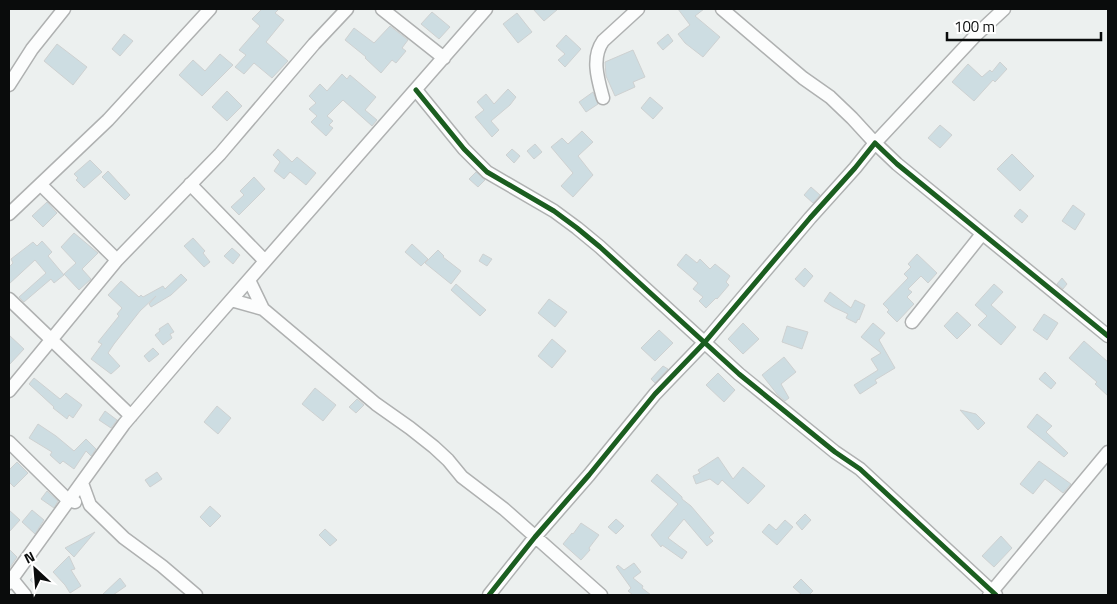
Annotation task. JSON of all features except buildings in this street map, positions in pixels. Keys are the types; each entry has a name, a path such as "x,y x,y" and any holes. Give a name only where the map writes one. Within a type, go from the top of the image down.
{"street":[{"path":"9,85 32,50 64,9"},
{"path":"9,214 108,120 210,9"},
{"path":"9,391 117,260 220,154 314,44 347,9"},
{"path":"382,9 444,58"},
{"path":"25,595 11,581 68,500 131,416 486,9"},
{"path":"603,98 597,68 598,47 638,9"},
{"path":"722,9 803,78 830,97 897,164 1108,336"},
{"path":"489,595 655,394 706,342 875,143 1004,9"},
{"path":"416,90 464,149 487,172 554,211 600,247 739,374 860,470 992,594 1108,452"},
{"path":"40,184 117,260"},
{"path":"190,184 265,261"},
{"path":"912,322 982,234"},
{"path":"249,280 263,309 368,399 434,447 462,477 504,509 601,595"},
{"path":"9,299 131,416"},
{"path":"231,300 263,309"},
{"path":"9,442 68,500 90,505"},
{"path":"82,483 90,505 124,538 162,566 196,595"}],"cycle path":[{"path":"416,90 464,149 487,172 554,211 600,247 739,374 835,452 860,469 996,595"},
{"path":"489,595 655,394 705,342 875,143 897,164 1108,336"}]}
